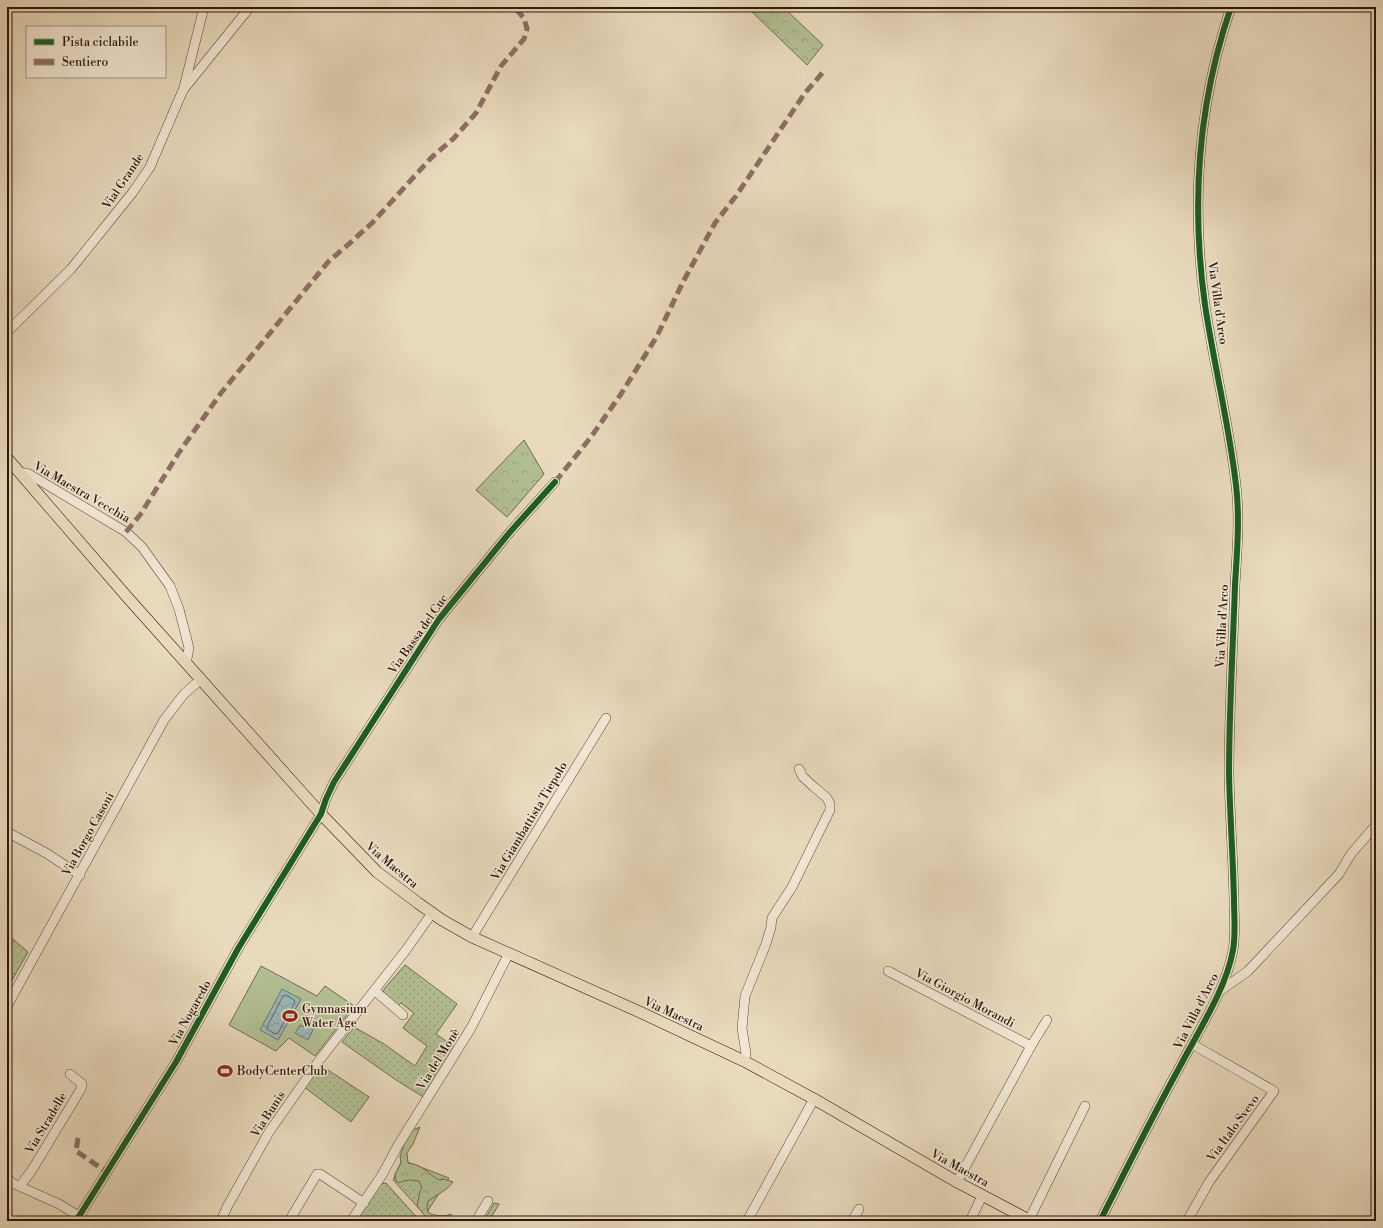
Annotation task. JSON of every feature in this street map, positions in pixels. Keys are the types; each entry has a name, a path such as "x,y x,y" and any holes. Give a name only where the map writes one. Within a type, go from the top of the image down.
{"main road":[{"name":"Via Maestra Vecchia","path":"7,458 108,576 321,814"},
{"name":"Via Maestra","path":"321,814 377,872 432,913 456,928 472,937 642,1013 744,1061 814,1099 982,1196 1030,1221"}],"street":[{"path":"183,90 204,7"},
{"name":"Vial Grande","path":"7,332 71,269 133,192 150,167 183,90 250,7"},
{"name":"Via Villa d'Arco","path":"1100,1221 1156,1110 1220,991 1229,968 1234,946 1234,886 1229,774 1237,538 1237,491 1234,461 1205,305 1198,244 1197,212 1202,133 1209,88 1219,46 1231,7"},
{"name":"Via Maestra Vecchia","path":"19,472 29,474 126,532 142,548 170,586 179,608 189,648 186,664"},
{"name":"Via Bassa del Cuc","path":"321,814 334,782 438,619 510,532 555,482"},
{"name":"Via Borgo Casoni","path":"7,1006 164,720 184,694 200,680"},
{"name":"Via Giambattista Tiepolo","path":"472,937 606,718"},
{"path":"744,1061 746,1054 742,1028 745,996 772,927 772,918 792,887 830,810 830,804 827,798 809,782 799,770"},
{"name":"Via Nogaredo","path":"77,1218 176,1062 239,948 321,814"},
{"name":"Via Villa d'Arco","path":"1220,991 1248,971 1339,874 1351,854 1376,825"},
{"path":"7,832 46,853 80,875"},
{"name":"Via Bunis","path":"221,1221 269,1132 318,1062 375,991 432,913"},
{"name":"Via del Monè","path":"352,1221 382,1175 397,1147 471,1028 509,954"},
{"name":"Via Giorgio Morandi","path":"888,971 1031,1046"},
{"path":"375,991 403,1015"},
{"path":"957,1182 1031,1046 1047,1020"},
{"name":"Via Italo Svevo","path":"1187,1221 1208,1182 1274,1091 1192,1044"},
{"name":"Via Stradelle","path":"12,1184 32,1170 81,1089 82,1084 70,1074"},
{"path":"747,1221 814,1099"},
{"path":"1030,1221 1085,1106"},
{"path":"288,1221 317,1174 320,1174 364,1203"},
{"name":"Via Stradelle","path":"12,1184 59,1204 77,1218 87,1221"},
{"path":"970,1221 982,1196"},
{"path":"476,1221 488,1201"},
{"path":"852,1221 859,1209"}],"green space":[{"path":"747,7 783,7 823,45 807,65"},
{"path":"524,440 544,474 507,517 476,490"},
{"path":"7,934 28,952 7,989"},
{"path":"405,965 457,1004 436,1034 456,1048 425,1098 396,1080 342,1042 354,1027 384,1044 415,1066 427,1046 403,1028 414,1013 401,1003 398,1006 383,994 384,989"},
{"name":"Gymnasium Water Age","path":"261,966 317,996 325,986 354,1006 315,1056 289,1038 276,1051 229,1025"},
{"path":"322,1066 369,1097 351,1122 304,1087"},
{"path":"420,1127 413,1144 407,1153 408,1163 421,1167 439,1180 444,1179 453,1182 445,1190 428,1201 427,1208 429,1213 440,1216 450,1214 457,1219 464,1221 429,1221 417,1206 422,1188 419,1181 406,1180 399,1183 396,1181 395,1174 401,1163 400,1156 405,1142 413,1130"},
{"path":"402,1160 449,1178 425,1215 393,1180"},
{"path":"386,1183 420,1221 357,1221 376,1189 381,1184"},
{"path":"494,1203 499,1204 489,1221 484,1221"}],"water":[{"path":"282,989 301,999 278,1040 260,1030"},
{"path":"305,1016 313,1017 317,1022 308,1040 295,1033 300,1025 310,1029 309,1022 305,1024 302,1021"}],"marked path":[{"path":"126,532 140,515 180,451 221,393 328,262 373,222 431,158 454,138 476,113 501,66 524,39 527,29 524,18 514,7"},
{"path":"555,482 591,437 621,394 657,336 683,282 715,223 736,196 805,93 824,71"},
{"path":"78,1138 76,1151 107,1172"}],"cycle path":[{"path":"1100,1221 1158,1107 1218,996 1229,965 1234,944 1235,931 1229,790 1229,750 1238,510 1233,462 1205,305 1201,267 1198,192 1200,154 1211,80 1231,7"},
{"path":"76,1221 176,1062 239,947 321,814 334,782 439,619 510,532 555,482"}],"place":[{"name":"Gymnasium Water Age","path":"290,1016"},
{"name":"BodyCenterClub","path":"225,1071"}]}
